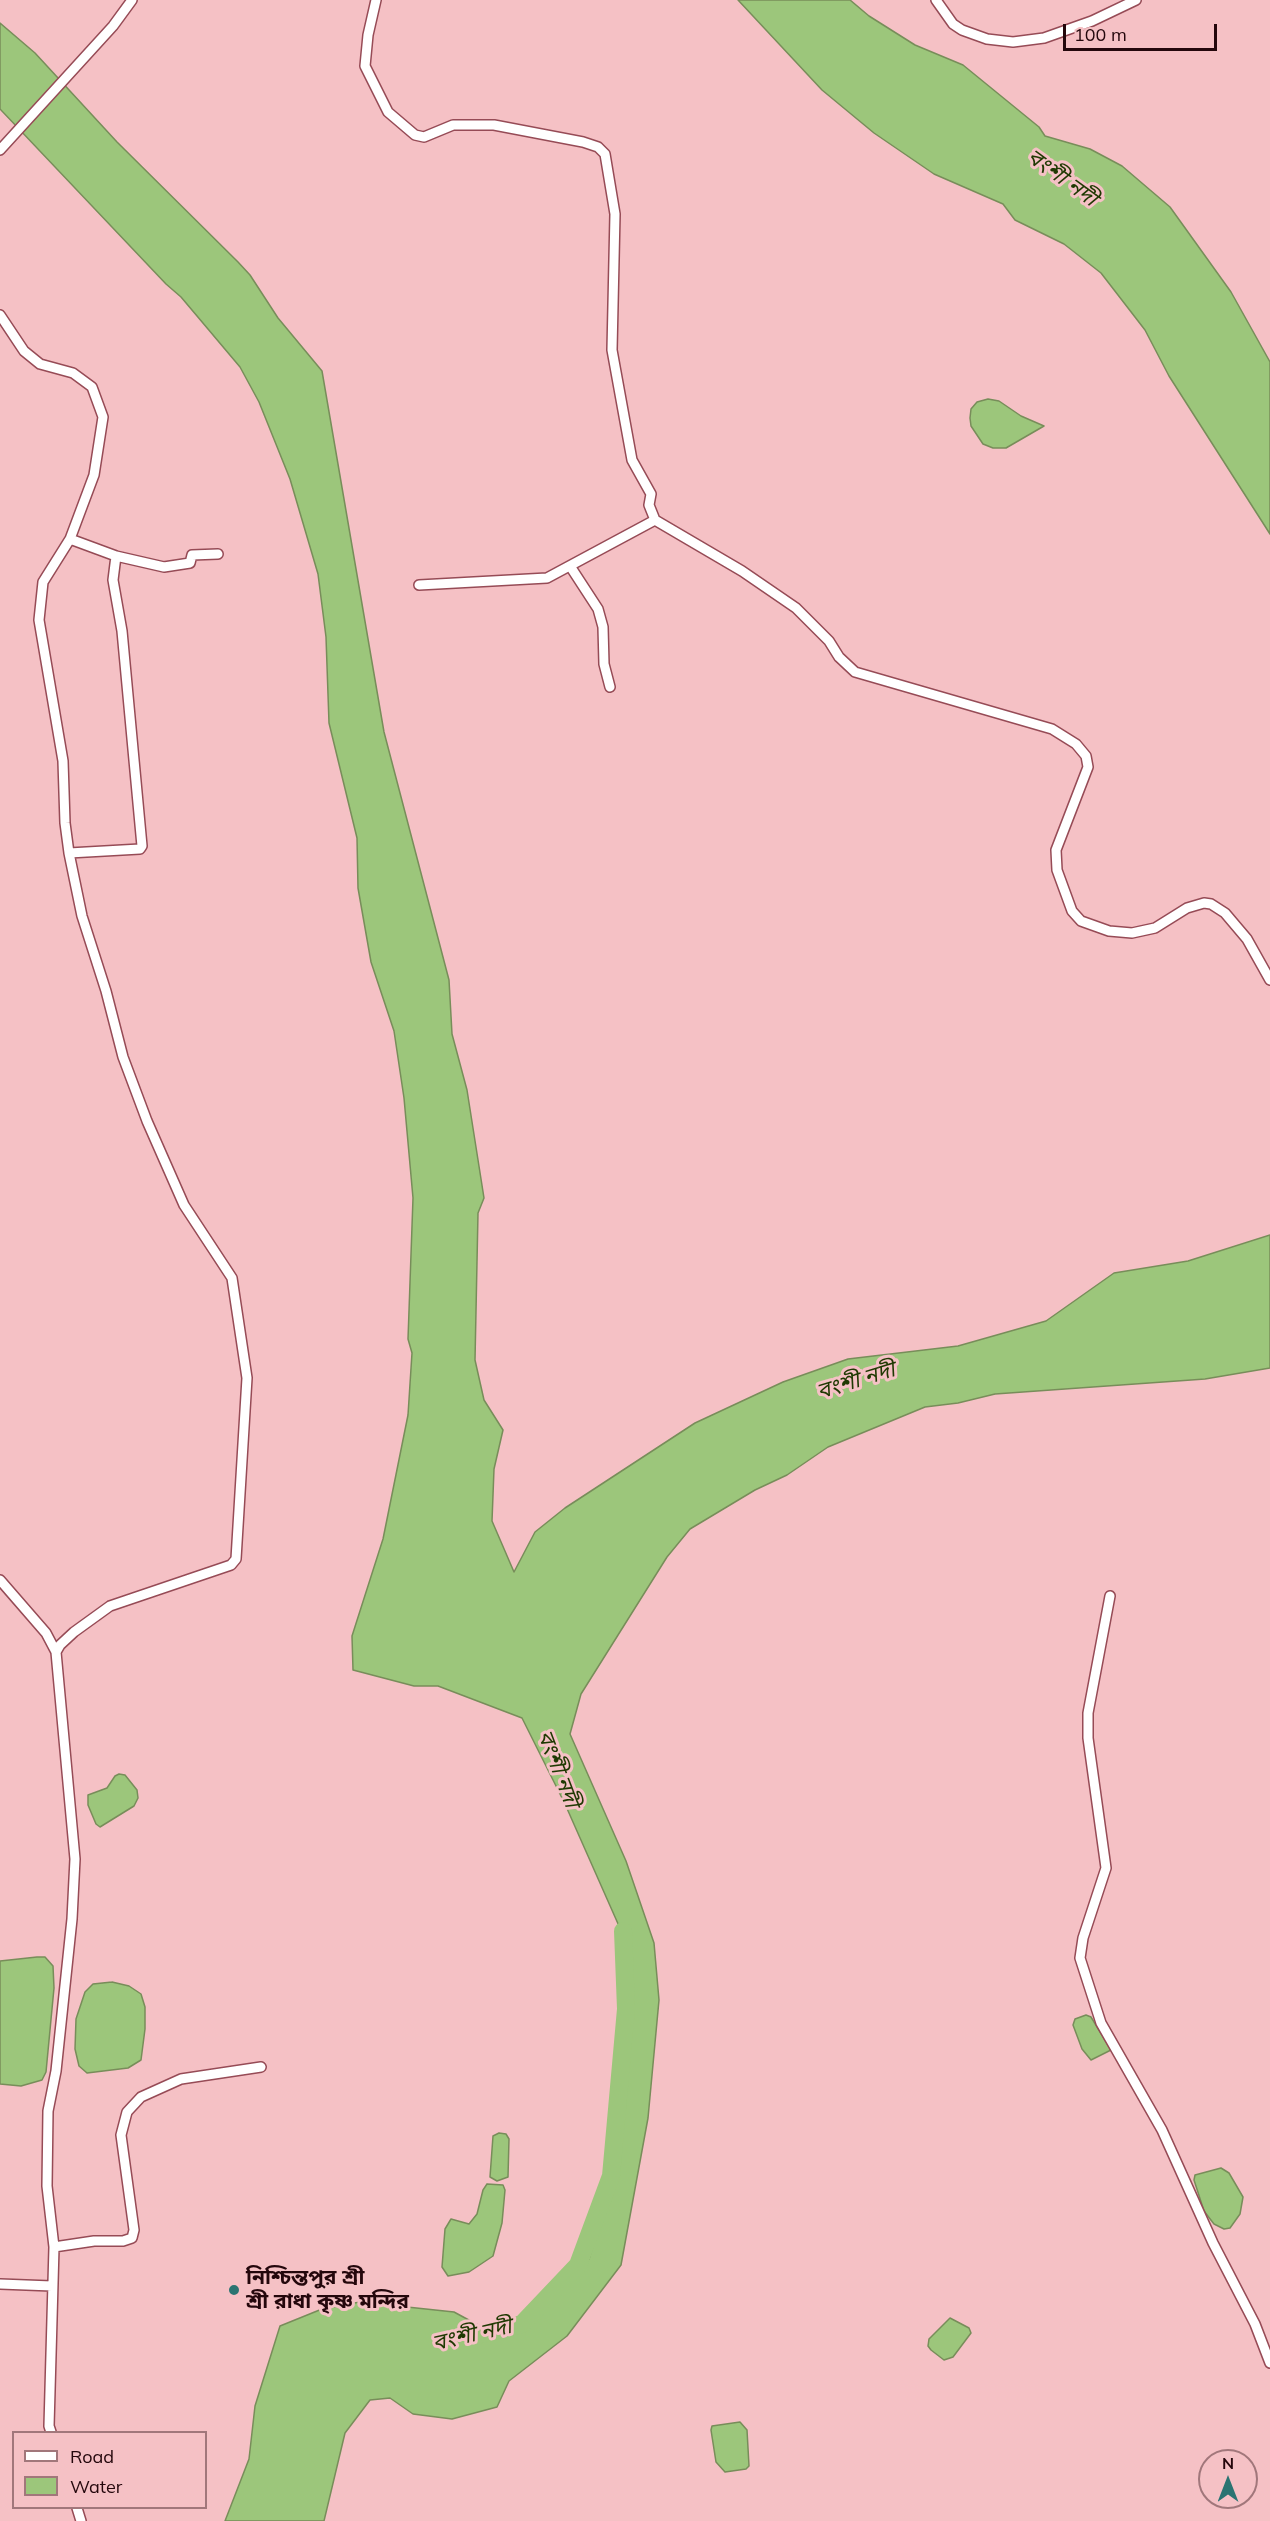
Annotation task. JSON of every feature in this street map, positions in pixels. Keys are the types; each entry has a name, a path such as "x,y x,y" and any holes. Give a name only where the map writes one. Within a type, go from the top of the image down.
{"street":[{"path":"0,150 113,26 132,0"},
{"path":"376,0 364,66 388,112 415,135 424,137 453,125 494,125 584,142 598,147 605,154 615,214 612,350 632,460 651,494 649,505 655,520 742,571 796,608 828,641 838,657 855,672 1052,729 1076,744 1086,756 1088,767 1056,850 1057,870 1072,911 1081,921 1109,931 1132,933 1155,928 1187,908 1204,903 1211,904 1225,913 1247,939 1270,980"},
{"path":"936,0 952,24 962,30 987,39 1013,42 1044,38 1082,25 1136,0"},
{"path":"0,315 24,351 40,364 84,379 92,387 103,415 94,475 70,539 43,582 39,620 63,761 63,792 69,853 82,916 106,991 123,1057 147,1121 184,1205 232,1278 248,1378 236,1559 231,1565 110,1606 74,1632 56,1652"},
{"path":"419,585 546,578 655,520"},
{"path":"70,539 116,556 164,567 190,563 192,555 218,554"},
{"path":"69,853 141,849 142,846 122,631 113,580 116,556"},
{"path":"570,566 598,609 603,627 604,664 610,687"},
{"path":"0,1580 46,1633 56,1652 75,1859 72,1918 56,2071 48,2112 47,2186 54,2247 50,2431"},
{"path":"1110,1596 1088,1713 1088,1738 1106,1868 1083,1938 1080,1958 1101,2023 1162,2130 1213,2243 1255,2324 1270,2363"},
{"path":"54,2247 94,2241 123,2241 132,2238 134,2230 121,2135 127,2112 141,2097 181,2079 261,2067"},
{"path":"0,2284 52,2286"}],"water":[{"path":"738,0 850,0 869,16 915,45 963,65 1039,127 1045,136 1090,149 1122,166 1170,207 1231,292 1270,362 1270,534 1169,376 1145,330 1101,273 1064,244 1015,220 1003,204 934,174 874,133 822,90"},
{"path":"0,23 35,53 117,142 238,262 250,275 278,318 322,371 384,732 449,980 452,1034 467,1090 484,1198 478,1213 475,1360 484,1400 503,1430 494,1469 492,1521 514,1572 535,1532 565,1508 695,1423 783,1382 848,1359 958,1346 1046,1321 1114,1273 1188,1261 1270,1235 1270,1368 1205,1379 995,1394 958,1403 925,1407 828,1447 787,1475 755,1490 690,1529 667,1557 581,1694 570,1734 626,1861 654,1943 659,2000 648,2118 621,2265 567,2336 509,2381 497,2407 452,2419 413,2414 390,2398 370,2400 345,2433 324,2521 225,2521 249,2459 255,2406 280,2326 322,2309 360,2302 454,2312 491,2332 540,2307 589,2259 616,2167 629,1988 619,1926 565,1804 522,1718 438,1686 414,1686 353,1670 352,1636 383,1539 408,1415 412,1353 408,1339 413,1198 404,1098 394,1031 371,962 358,888 357,838 329,723 326,637 318,574 290,479 259,402 240,367 181,297 0,109"},
{"path":"988,399 999,401 1021,416 1044,426 1006,448 993,448 983,444 971,426 971,409 977,402"},
{"path":"119,1774 125,1775 137,1790 138,1798 134,1806 100,1827 96,1824 88,1805 88,1795 107,1788"},
{"path":"45,1957 53,1966 54,1988 46,2072 42,2080 21,2086 0,2084 0,1961"},
{"path":"112,1982 129,1986 141,1994 145,2007 145,2029 141,2060 128,2068 87,2073 79,2066 75,2049 76,2019 85,1992 93,1984"},
{"path":"1086,2015 1091,2017 1111,2050 1091,2060 1082,2049 1073,2025 1075,2019"},
{"path":"499,2133 506,2134 509,2139 508,2177 497,2181 490,2177 493,2136"},
{"path":"1221,2168 1229,2173 1243,2197 1240,2214 1230,2228 1224,2229 1214,2224 1204,2211 1194,2180 1195,2175"},
{"path":"487,2184 503,2185 505,2190 502,2223 493,2256 469,2272 448,2276 442,2267 445,2229 451,2219 469,2224 477,2214 483,2190"},
{"path":"950,2318 969,2328 971,2333 953,2357 944,2360 928,2346 929,2339"},
{"path":"740,2422 747,2430 749,2466 746,2469 725,2472 716,2462 712,2426"}],"waterway":[{"name":"বংশী নদী","path":"469,2337 522,2324 578,2265 611,2176 626,2009 623,1931"}],"place":[{"name":"নিশ্চিন্তপুর শ্রী শ্রী রাধা কৃষ্ণ মন্দির","path":"234,2290"}]}
